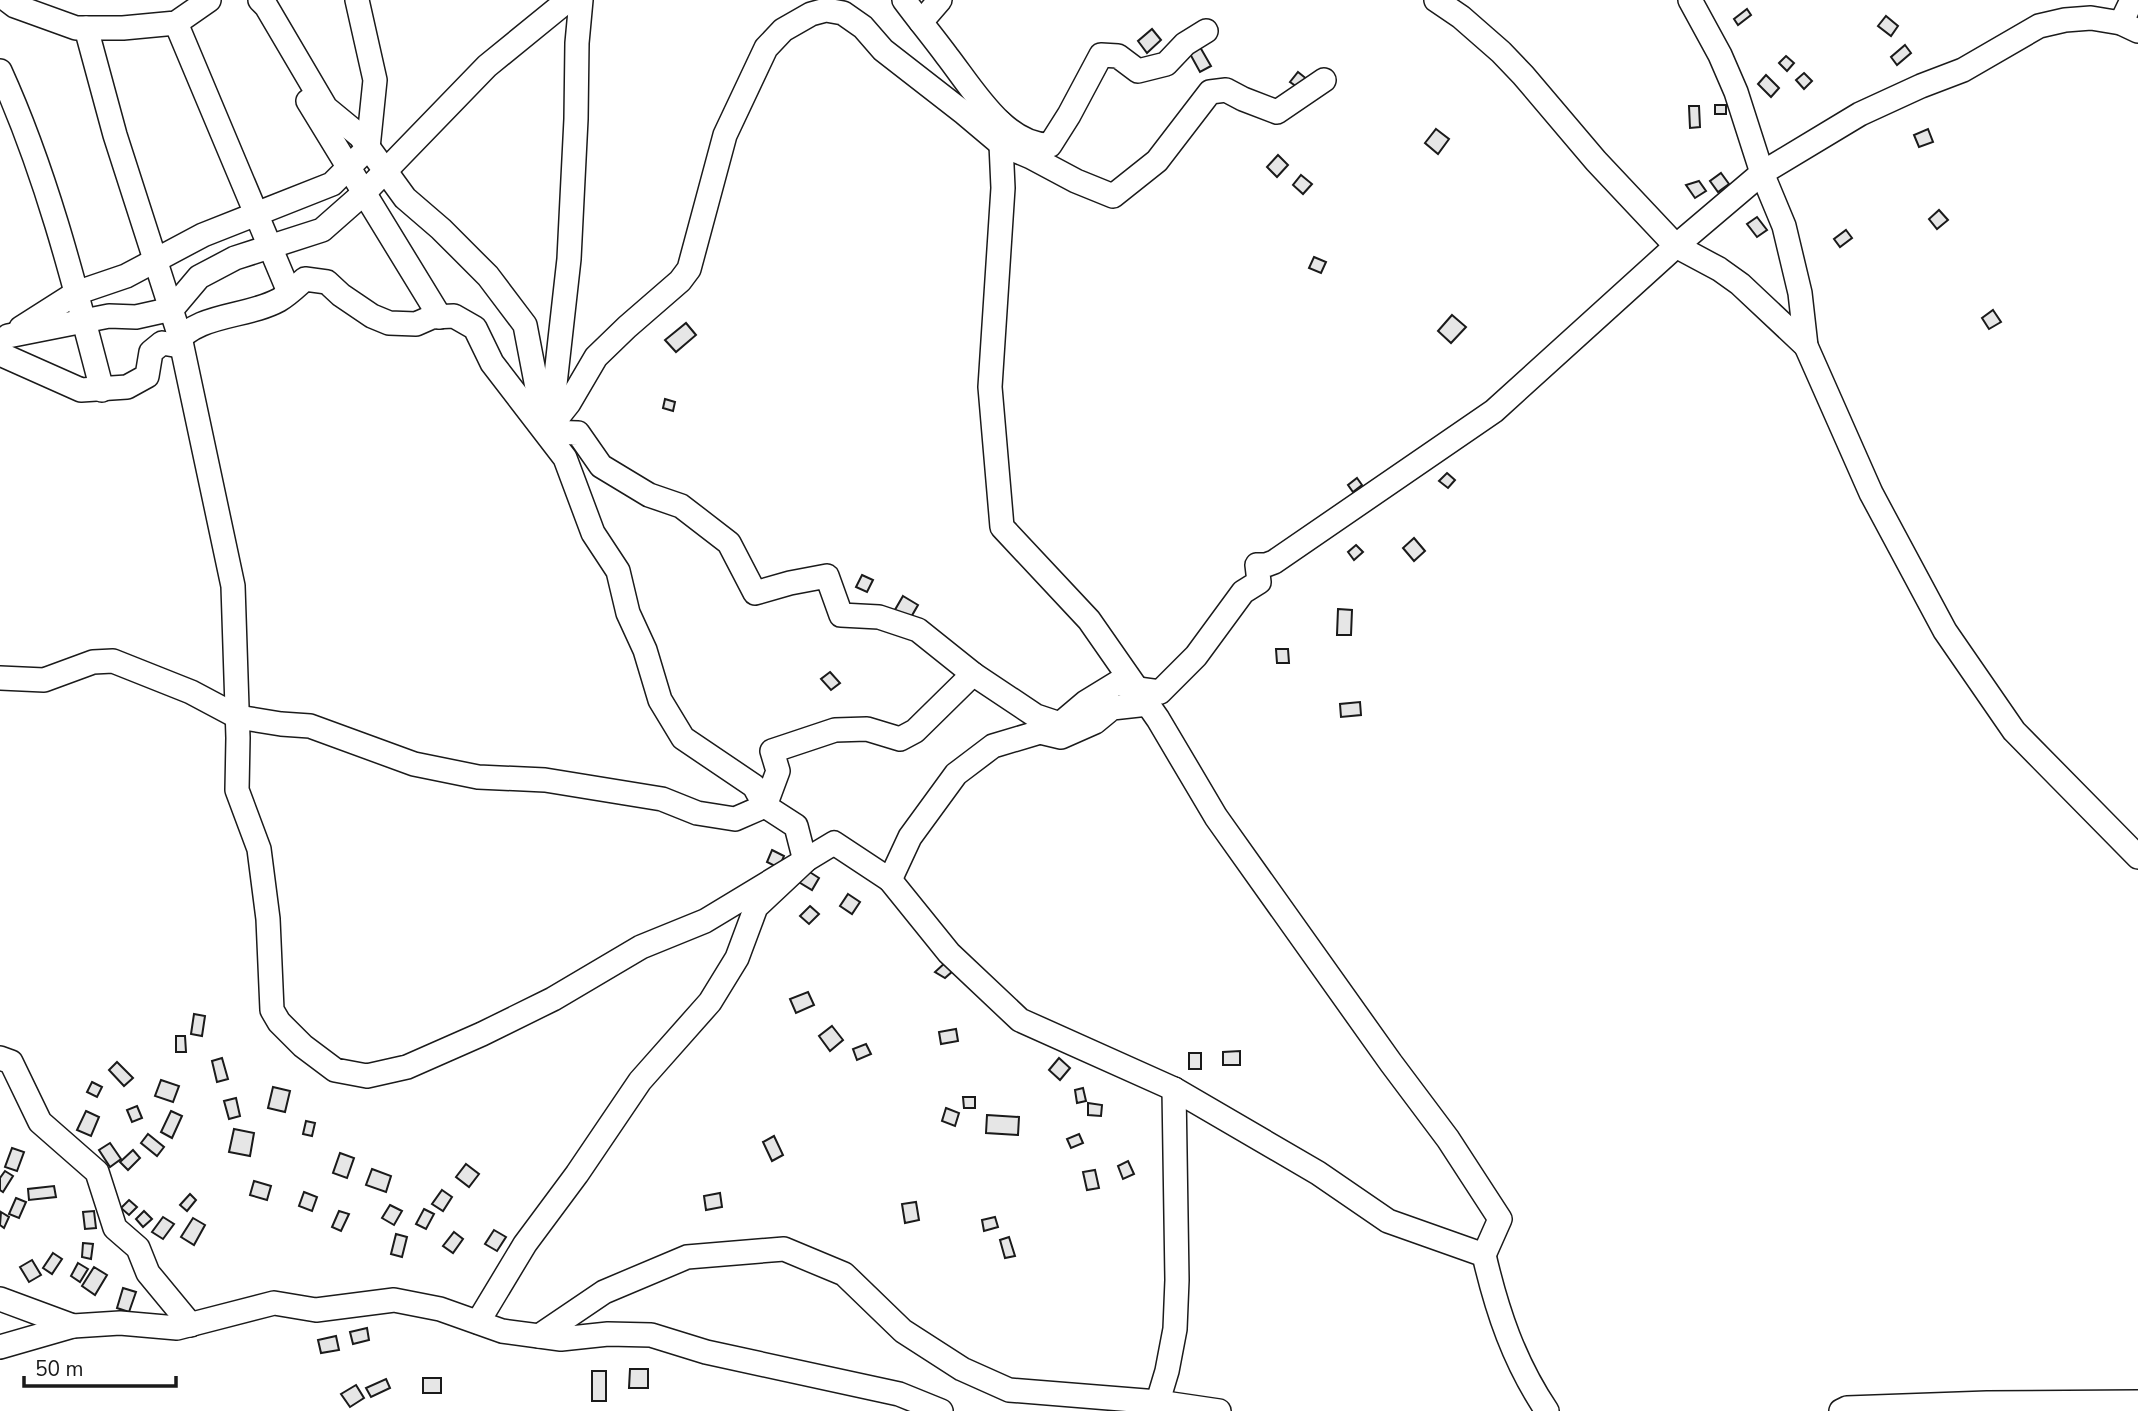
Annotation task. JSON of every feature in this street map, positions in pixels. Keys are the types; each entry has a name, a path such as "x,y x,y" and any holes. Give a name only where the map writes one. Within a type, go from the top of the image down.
{"street":[{"path":"6,0 15,6 76,28 124,28 176,23 209,0"},
{"path":"253,0 278,53 440,317"},
{"path":"260,0 326,108 360,136 405,198 488,275 525,325 548,429"},
{"path":"3,344 76,293 126,276 203,235 332,184 349,168 368,149 375,80 356,0"},
{"path":"3,344 84,321 109,316 136,317 172,309 199,277 235,258 322,230 364,193 487,66 568,0"},
{"path":"548,429 569,259 581,0"},
{"path":"904,0 1000,122 1021,138 1038,145 1050,145 1074,107 1101,55 1118,57 1138,71 1147,69 1166,64 1185,44 1206,31"},
{"path":"921,22 940,0"},
{"path":"1436,0 1461,17 1516,67 1596,161 1676,246 1719,269 1740,284 1806,346"},
{"path":"1690,0 1720,55 1736,92 1762,173 1784,226 1800,293 1806,346 1871,494 1945,631 2014,731 2138,857"},
{"path":"890,880 910,838 956,774 993,746 1040,732 1060,737 1096,722 1112,708 1160,692 1196,656 1243,592 1259,582 1257,565 1275,562 1494,411 1676,246 1762,173 1860,114 1963,70 2039,26 2091,18 2129,27 2132,0"},
{"path":"548,429 569,403 596,357 680,281 689,269 725,135 766,48 783,30 811,14 826,10 843,13 863,27 883,50 1002,145 1113,196 1157,161 1210,92 1226,89 1243,99 1277,112 1324,80"},
{"path":"176,23 289,292"},
{"path":"86,28 115,135 180,337 233,586 238,717 237,790 259,849 268,919 272,1010 279,1022 303,1046 335,1070 367,1076 407,1067 553,999 641,947 705,921 834,843 890,880 949,953 1020,1020 1174,1089 1318,1173 1388,1222 1484,1255"},
{"path":"0,71 43,185 102,390"},
{"path":"1000,122 1003,188 990,387 1002,527 1089,620 1143,697 1216,817 1448,1139 1500,1219 1484,1255 1495,1301 1508,1338 1536,1395 1547,1411"},
{"path":"3,344 81,390 127,387 147,376 151,352 162,344 174,345 180,337 201,324 245,313 279,300 305,279 327,282 372,316 389,323 416,324 432,317 454,316 475,328 492,363 526,410 548,429 565,457 593,533 618,571 628,613 645,650 660,700 683,738 754,786 765,806 796,826 806,861"},
{"path":"548,429 578,433 601,466 649,495 681,506 729,542 755,593 827,576 841,615 879,617 918,630 973,674 1036,716 1060,724 1086,702 1117,683 1143,697"},
{"path":"0,678 44,680 93,663 113,661 191,692 238,717 310,726 414,764 478,777 545,780 663,799 697,813 735,819 765,806 778,771 772,751 835,730 867,729 900,739 915,731 973,674"},
{"path":"478,1322 525,1244 577,1174 640,1081 710,1002 737,958 756,907 806,861"},
{"path":"0,1058 11,1062 40,1122 97,1172 115,1228 138,1248 148,1273 191,1325"},
{"path":"1156,1406 1167,1371 1175,1329 1177,1280 1174,1089"},
{"path":"540,1336 604,1292 687,1257 784,1249 844,1274 903,1331 962,1368 1009,1390 1219,1411"},
{"path":"0,1299 73,1326"},
{"path":"0,1346 73,1326 120,1324 177,1328 274,1303 316,1310 394,1300 440,1309 502,1331 561,1339 608,1334 651,1335 706,1352 899,1394 941,1411"},
{"path":"1841,1411 1847,1408 1987,1403 2138,1402"}],"building":[{"path":"1747,9 1751,15 1738,25 1734,19"},
{"path":"1886,16 1898,26 1891,36 1878,26"},
{"path":"1152,29 1161,40 1147,53 1138,41"},
{"path":"1905,45 1911,53 1897,65 1891,57"},
{"path":"1200,47 1211,66 1200,72 1189,52"},
{"path":"1786,56 1794,63 1787,71 1779,63"},
{"path":"1298,72 1308,80 1300,89 1290,82"},
{"path":"1804,73 1812,81 1804,89 1796,80"},
{"path":"1766,75 1779,88 1771,97 1758,84"},
{"path":"1715,105 1726,105 1726,114 1715,114"},
{"path":"1689,106 1699,106 1700,127 1690,128"},
{"path":"1436,129 1449,139 1438,154 1425,143"},
{"path":"1928,129 1933,142 1919,147 1914,135"},
{"path":"1278,155 1288,165 1277,177 1267,167"},
{"path":"1721,173 1729,184 1718,192 1710,181"},
{"path":"1301,175 1312,184 1303,194 1293,185"},
{"path":"1699,181 1706,191 1695,198 1686,185"},
{"path":"1939,210 1948,220 1937,229 1929,219"},
{"path":"1757,217 1767,230 1757,237 1747,224"},
{"path":"1846,230 1852,238 1840,247 1834,239"},
{"path":"1314,257 1326,262 1321,273 1309,268"},
{"path":"1993,310 2001,322 1989,329 1982,318"},
{"path":"1452,315 1466,327 1451,343 1438,331"},
{"path":"686,323 696,335 676,352 665,340"},
{"path":"665,399 675,402 673,411 663,408"},
{"path":"1447,473 1455,480 1448,488 1439,481"},
{"path":"1357,478 1362,485 1353,492 1348,485"},
{"path":"1414,538 1425,551 1414,561 1403,548"},
{"path":"1356,545 1363,552 1354,560 1348,552"},
{"path":"862,575 873,580 867,592 856,587"},
{"path":"903,596 918,605 907,624 892,615"},
{"path":"1338,609 1352,610 1351,635 1337,635"},
{"path":"1276,649 1288,649 1289,663 1277,663"},
{"path":"830,672 840,683 831,690 821,679"},
{"path":"1360,702 1361,715 1341,717 1340,704"},
{"path":"772,850 784,856 779,868 767,862"},
{"path":"805,869 819,878 812,890 797,881"},
{"path":"848,894 860,902 852,914 840,906"},
{"path":"810,906 819,914 809,924 800,916"},
{"path":"947,961 954,970 945,978 935,972"},
{"path":"808,992 814,1005 796,1013 790,999"},
{"path":"194,1014 205,1016 202,1036 191,1034"},
{"path":"832,1026 843,1040 830,1051 819,1036"},
{"path":"956,1029 958,1041 941,1044 939,1032"},
{"path":"176,1036 185,1036 186,1052 176,1052"},
{"path":"866,1044 871,1054 857,1060 853,1049"},
{"path":"1240,1051 1240,1065 1223,1065 1223,1052"},
{"path":"1189,1053 1201,1053 1201,1069 1189,1069"},
{"path":"222,1058 228,1079 217,1082 212,1061"},
{"path":"1059,1058 1070,1068 1060,1080 1049,1070"},
{"path":"117,1062 133,1078 124,1086 109,1070"},
{"path":"161,1080 179,1086 173,1102 155,1096"},
{"path":"92,1082 102,1087 97,1097 87,1092"},
{"path":"273,1087 290,1091 285,1112 268,1108"},
{"path":"1083,1088 1086,1101 1077,1103 1075,1090"},
{"path":"963,1097 975,1097 975,1108 964,1108"},
{"path":"236,1098 240,1116 229,1119 224,1101"},
{"path":"1088,1103 1102,1105 1101,1116 1088,1115"},
{"path":"137,1106 142,1118 132,1122 127,1110"},
{"path":"946,1108 959,1113 955,1126 942,1121"},
{"path":"86,1111 99,1117 91,1136 77,1130"},
{"path":"171,1111 182,1116 172,1138 161,1132"},
{"path":"987,1115 1019,1117 1018,1135 986,1133"},
{"path":"306,1121 315,1123 312,1136 303,1134"},
{"path":"234,1129 254,1133 250,1156 229,1152"},
{"path":"148,1134 164,1147 157,1156 141,1143"},
{"path":"1079,1134 1083,1143 1071,1148 1067,1139"},
{"path":"774,1136 783,1155 772,1161 763,1142"},
{"path":"110,1143 121,1159 110,1167 99,1150"},
{"path":"12,1148 24,1152 17,1171 5,1167"},
{"path":"133,1150 140,1158 128,1170 120,1162"},
{"path":"340,1153 354,1158 347,1178 333,1173"},
{"path":"1128,1161 1134,1174 1123,1179 1118,1166"},
{"path":"466,1164 479,1174 469,1187 456,1177"},
{"path":"372,1169 391,1176 386,1192 366,1185"},
{"path":"1095,1170 1099,1188 1087,1190 1083,1172"},
{"path":"5,1171 13,1176 3,1192 0,1190 0,1178"},
{"path":"254,1181 271,1186 267,1200 250,1195"},
{"path":"54,1186 56,1197 29,1200 28,1189"},
{"path":"442,1190 452,1197 443,1211 432,1204"},
{"path":"304,1192 317,1197 312,1211 299,1206"},
{"path":"720,1193 722,1207 706,1210 704,1196"},
{"path":"190,1194 196,1200 187,1211 180,1205"},
{"path":"16,1198 26,1202 19,1218 9,1214"},
{"path":"129,1200 137,1207 129,1215 121,1208"},
{"path":"916,1202 919,1220 905,1223 902,1204"},
{"path":"390,1205 402,1211 394,1225 382,1218"},
{"path":"424,1209 434,1214 426,1229 416,1224"},
{"path":"94,1211 96,1228 85,1229 83,1212"},
{"path":"144,1211 152,1219 143,1227 136,1219"},
{"path":"339,1211 349,1214 341,1231 332,1227"},
{"path":"1,1212 9,1217 4,1228 0,1225"},
{"path":"163,1217 174,1224 163,1239 152,1232"},
{"path":"995,1217 998,1227 984,1231 982,1220"},
{"path":"193,1218 205,1225 194,1245 181,1237"},
{"path":"494,1230 506,1237 497,1251 485,1244"},
{"path":"454,1232 463,1239 453,1253 443,1246"},
{"path":"396,1234 407,1237 402,1257 391,1254"},
{"path":"1009,1237 1015,1256 1005,1258 1000,1240"},
{"path":"83,1243 93,1244 91,1259 82,1257"},
{"path":"53,1253 62,1259 52,1274 43,1268"},
{"path":"32,1260 41,1275 29,1282 20,1267"},
{"path":"78,1263 88,1269 80,1282 71,1276"},
{"path":"94,1267 107,1275 95,1295 82,1286"},
{"path":"123,1288 136,1292 129,1312 117,1308"},
{"path":"367,1328 369,1340 353,1344 350,1332"},
{"path":"336,1336 339,1350 321,1353 318,1340"},
{"path":"630,1369 648,1369 648,1388 629,1388"},
{"path":"592,1371 606,1371 606,1401 592,1401"},
{"path":"423,1378 441,1378 441,1393 423,1393"},
{"path":"386,1379 390,1388 371,1397 366,1388"},
{"path":"356,1385 364,1398 350,1407 341,1394"}]}
